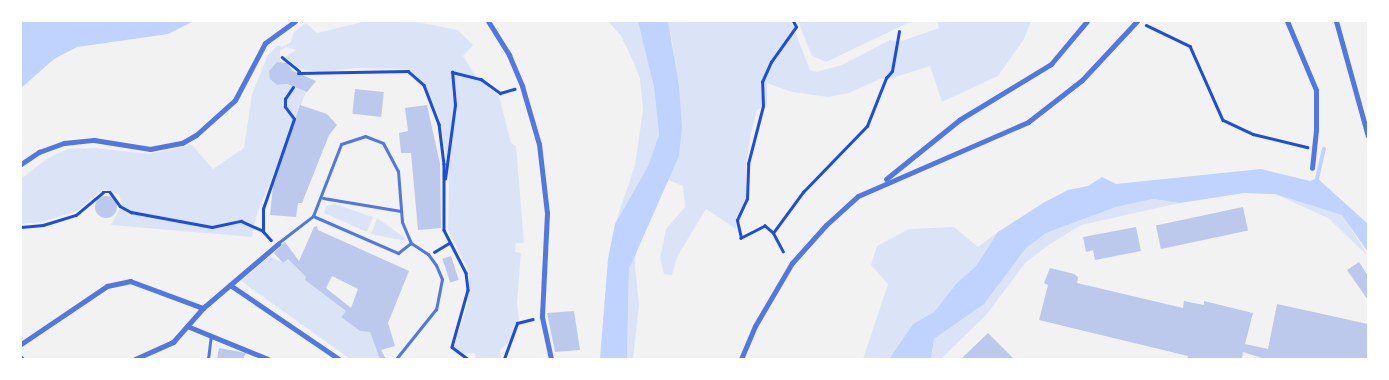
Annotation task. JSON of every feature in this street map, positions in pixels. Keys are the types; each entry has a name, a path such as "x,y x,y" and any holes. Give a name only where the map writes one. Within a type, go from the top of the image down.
{"street":[{"path":"21,164 39,152 64,143 94,140 150,149 182,143 196,135 235,100 265,43 295,21"},
{"path":"488,21 509,55 522,86 539,144 545,184 547,229 541,282 542,317 551,359"},
{"path":"880,184 959,120 1051,64 1087,21"},
{"path":"742,359 755,326 792,263 826,225 858,196 880,184 1028,122 1082,80 1137,21"},
{"path":"1287,21 1316,90 1312,168"},
{"path":"1336,21 1368,136"},
{"path":"135,359 173,342 203,308 276,245"},
{"path":"21,344 107,286 130,281 203,308"},
{"path":"230,284 339,359"},
{"path":"187,326 268,359"}],"lane":[{"path":"276,245 313,216 323,198 341,144 359,137 373,138 386,147 395,162 402,222 412,242 428,254 442,279 436,308 396,359"},
{"path":"323,198 401,211"},
{"path":"313,216 398,253 412,242"},
{"path":"208,359 211,335"}],"path":[{"path":"783,252 773,232 765,226 741,238 737,228 737,220 747,199 751,143 762,106 762,82 771,62 796,27 793,21"},
{"path":"1137,21 1182,39 1190,46 1223,120 1253,134 1314,149"},
{"path":"773,232 803,192 867,126 886,78 892,71 899,32"},
{"path":"282,57 299,72 322,74 379,70 408,71 424,85 439,124 444,182 444,230 466,273 468,290 452,347 460,356 468,359"},
{"path":"444,182 455,105 452,72 481,79 500,93 522,86"},
{"path":"263,231 263,209 294,119 286,107 285,99 293,87"},
{"path":"21,227 44,225 76,215 103,192 110,192 120,206 131,212 212,227 241,221 263,231 270,237"},
{"path":"442,249 449,243"},
{"path":"504,359 517,323 542,317"}],"shaded area":[{"path":"411,21 458,30 473,45 463,56 476,77 499,96 511,143 516,146 524,243 516,243 515,252 521,253 517,304 519,319 509,342 500,350 501,359 476,359 475,353 461,354 454,346 468,304 469,272 448,230 449,177 441,122 425,84 408,69 355,68 322,72 300,69 285,57 296,50 286,47 280,51 280,62 270,69 270,79 277,85 287,84 306,92 256,217 252,237 111,225 122,204 119,195 103,189 77,211 42,222 21,224 21,179 48,158 68,149 95,148 150,154 192,145 213,169 244,148 252,94 268,55 278,45 282,47 291,42 293,33 306,23 317,33 363,22"},
{"path":"608,21 638,21 654,87 659,135 648,166 615,224 635,165 643,110 640,79 634,63 621,36"},
{"path":"668,21 791,21 810,70 816,72 842,65 890,40 899,42 939,28 937,21 1031,21 1024,39 998,76 942,102 930,66 886,80 882,78 849,93 828,97 792,92 767,83 767,104 757,110 751,133 746,165 746,198 736,219 736,229 706,209 677,257 672,275 664,274 660,258 666,229 685,207 683,186 668,180 679,156 673,47"},
{"path":"798,21 912,21 826,62 812,56"},
{"path":"1275,194 1343,215 1368,256 1328,218"},
{"path":"1153,199 1180,203 1081,225 1047,246 1025,263 987,314 941,359 931,359 934,339 984,304 1026,248 1046,233 1116,207"},
{"path":"335,204 373,217 367,232 324,213 326,206"},
{"path":"377,218 405,238 405,241 371,234"},
{"path":"954,227 978,247 998,232 976,266 956,284 934,312 913,324 889,359 863,359 888,284 871,265 877,246 909,229"},
{"path":"637,245 635,264 639,305 633,359 627,359 629,270"},
{"path":"270,256 283,263 288,259 306,277 305,280 346,311 341,317 360,331 370,332 380,359 350,359 241,281"}],"water":[{"path":"21,21 194,21 168,34 77,47 54,59 21,88"},
{"path":"638,21 668,21 679,86 682,128 679,156 629,269 627,359 600,359 608,259 615,224 648,166 659,135 654,87"},
{"path":"1261,169 1310,181 1317,178 1368,224 1368,252 1342,215 1275,194 1244,193 1180,203 1153,199 1116,207 1046,233 1026,248 984,304 934,339 931,359 889,359 913,324 934,312 956,284 976,266 998,232 1043,203 1068,190 1088,186 1102,177 1116,184"}],"building":[{"path":"277,62 287,63 293,71 316,81 307,92 287,84 277,85 270,79 269,71"},
{"path":"355,89 384,92 381,117 352,114"},
{"path":"300,105 327,114 337,125 329,135 302,203 298,203 296,217 270,215 273,186"},
{"path":"427,105 440,164 441,228 418,230 411,153 401,153 399,133 408,131 405,108"},
{"path":"106,196 114,199 117,207 114,215 106,218 98,215 95,207 98,199"},
{"path":"1243,207 1248,230 1161,249 1156,226"},
{"path":"317,226 318,230 409,271 388,323 395,346 381,350 386,359 380,359 370,332 360,331 341,317 346,311 305,280 306,277 288,259 283,263 274,253 285,242 299,261 314,227","holes":["332,276 358,289 351,308 326,288"]},
{"path":"1136,227 1141,251 1095,260 1093,250 1086,252 1083,237"},
{"path":"451,256 459,280 450,283 442,259"},
{"path":"1359,262 1368,276 1368,300 1347,270"},
{"path":"1050,268 1074,274 1078,277 1077,283 1183,308 1184,301 1204,305 1204,301 1253,313 1245,344 1268,349 1277,304 1368,324 1368,359 1265,359 1243,352 1242,359 1187,359 1188,356 1039,320 1048,285 1044,283"},
{"path":"574,311 580,350 555,352 547,313"},
{"path":"988,333 1014,359 961,359"},
{"path":"219,348 246,353 243,359 217,359"}],"waterway":[{"path":"1316,183 1324,149"}]}
